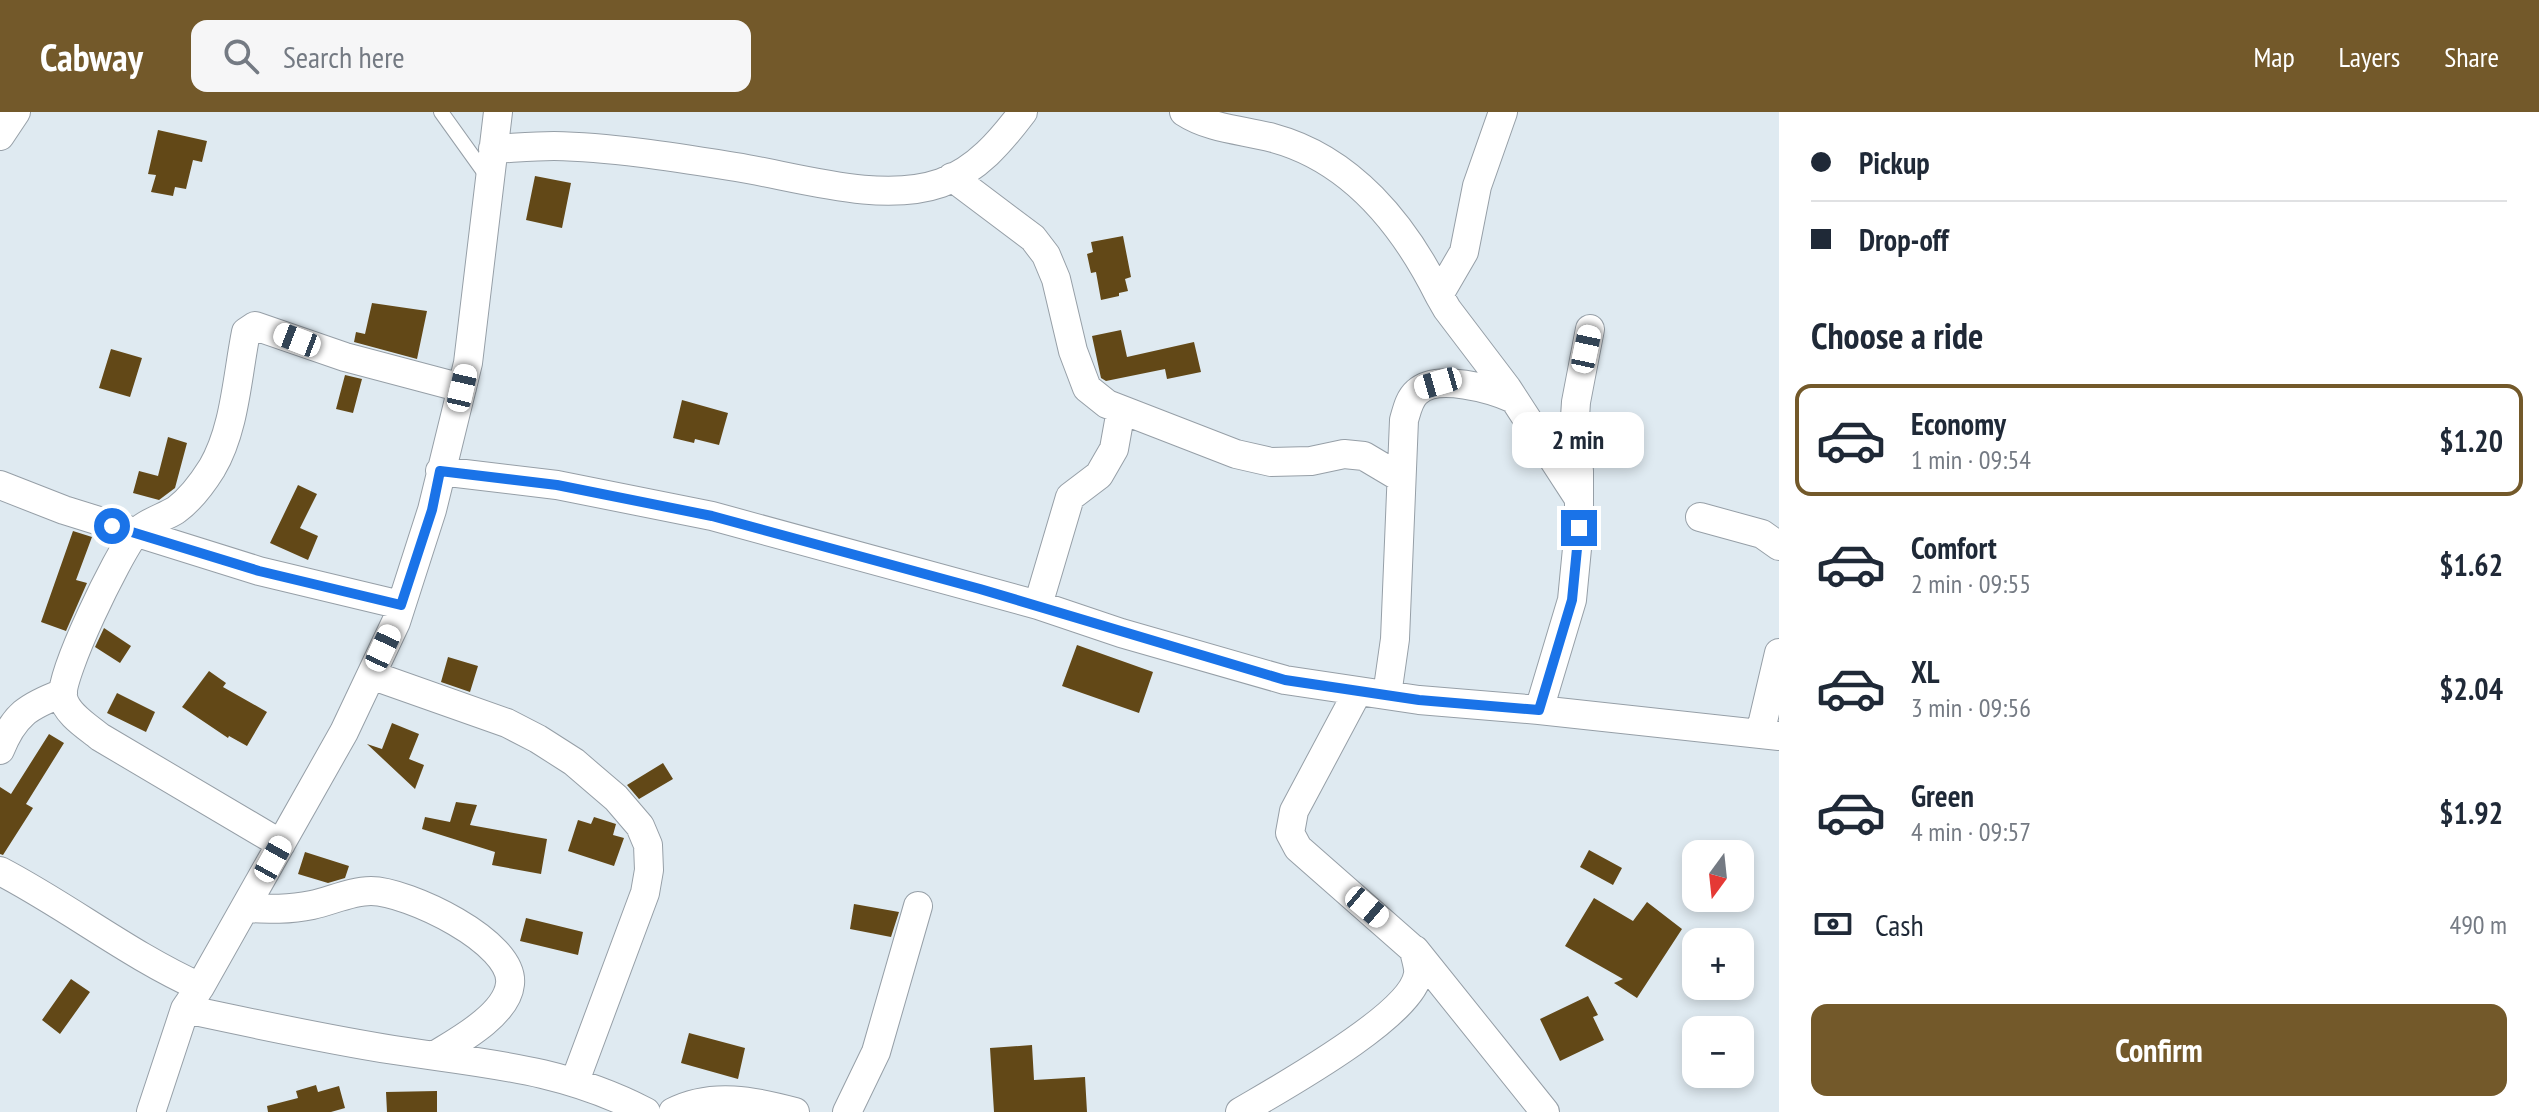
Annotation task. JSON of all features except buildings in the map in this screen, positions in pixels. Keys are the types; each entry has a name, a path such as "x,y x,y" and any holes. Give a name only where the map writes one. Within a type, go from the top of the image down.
{"street":[{"path":"0,136 16,112"},
{"path":"151,1112 193,998 344,732 401,605 432,510 468,363 498,112"},
{"path":"493,149 555,146 641,155 870,189 906,190 943,182 975,166 1023,112"},
{"path":"1184,112 1199,122 1275,138 1300,147 1350,177 1393,220 1412,245 1447,309 1514,399 1579,499"},
{"path":"1439,295 1464,252 1477,186 1503,112"},
{"path":"952,177 1033,238 1046,255 1056,279 1073,351 1087,388 1107,404 1236,454 1271,462 1311,461 1344,454 1364,456 1401,478"},
{"path":"281,844 100,737 65,704 63,693 67,672 91,617 135,534 179,508 194,494 223,449 246,332 251,327 279,333 370,364 462,388"},
{"path":"1539,710 1572,600 1579,528 1579,471 1574,433 1576,402 1590,329"},
{"path":"1387,695 1395,639 1404,420 1410,400 1419,389 1438,383 1497,391 1514,399"},
{"path":"1038,605 1070,497 1099,475 1114,449 1121,410"},
{"path":"440,471 557,485 712,516 1038,605 1121,633 1285,680 1419,700 1770,735 1779,653"},
{"path":"0,485 135,534 259,571 401,605"},
{"path":"1700,517 1762,534 1779,546"},
{"path":"371,675 507,723 538,739 574,762 616,798 640,826 648,845 649,870 645,893 575,1081"},
{"path":"1358,691 1294,811 1290,833 1298,848 1414,950 1545,1112"},
{"path":"0,750 12,723 24,711 63,693"},
{"path":"0,871 46,895 158,968 193,998 310,1035 533,1070 575,1081 646,1112"},
{"path":"245,908 281,910 372,891 419,903 480,937 505,962 510,984 502,1005 478,1028 437,1054"},
{"path":"847,1112 876,1052 918,906"},
{"path":"1240,1112 1377,1025 1412,990 1418,973 1414,950"},
{"path":"673,1112 702,1101 723,1099 795,1112"}],"lane":[{"path":"441,112 489,180"}],"route":[{"path":"112,526 259,571 401,605 432,510 440,471 505,478 557,485 712,516 1038,605 1121,633 1285,680 1419,700 1539,710 1572,600 1579,528"}]}
